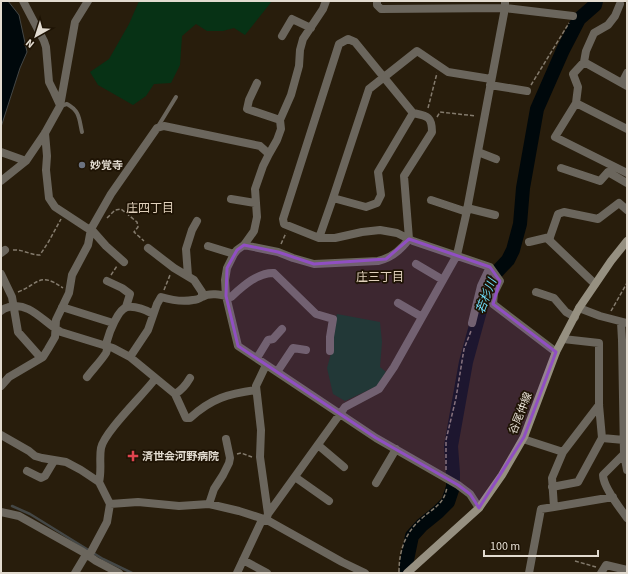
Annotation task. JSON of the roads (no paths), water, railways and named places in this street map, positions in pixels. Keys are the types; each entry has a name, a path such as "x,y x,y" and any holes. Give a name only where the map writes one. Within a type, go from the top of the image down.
{"main road":[{"name":"谷尾仲線","path":"408,571 480,508 502,475 523,439 556,352 579,308 611,261 627,241"}],"street":[{"path":"23,1 44,41 49,82 60,106"},
{"path":"1,181 26,161 45,133 60,106 75,22 88,1"},
{"path":"326,1 323,9 303,39 300,50 299,66 291,95 280,120 280,129 263,166 255,189 257,216 254,230 244,245 234,254 227,268 225,280 226,296 238,346 376,438 458,485 470,494 480,508"},
{"path":"377,1 377,5 381,9 505,4 573,16"},
{"path":"622,3 608,25 594,33 586,51 584,62 573,74 578,87 576,103 555,137 627,173"},
{"path":"237,573 261,522 267,517 340,413 345,407 380,389 457,255 467,210 505,4"},
{"path":"282,36 292,19 310,28"},
{"path":"244,245 278,252 314,264 378,261 386,259 405,245 409,239 404,176 432,132 432,124 430,119 426,116 413,112 355,42 348,39 339,44 283,220 284,224 319,238 334,238 380,230 397,233 409,239 490,267 500,281 494,293 493,304 556,352"},
{"path":"319,238 369,89 383,76 417,51 448,72 527,92"},
{"path":"584,62 625,85 627,73"},
{"path":"257,83 249,100 247,109 280,120"},
{"path":"576,103 627,129"},
{"path":"333,198 366,207 377,203 381,195 378,172 413,112"},
{"path":"1,386 9,377 41,358 55,337 56,320 69,290 72,275 88,245 93,226 110,194 156,128 164,126 260,146 269,154"},
{"path":"45,133 47,156 46,170 49,198 55,207 93,226 106,246 123,261"},
{"path":"1,152 26,161"},
{"path":"478,152 496,159"},
{"path":"561,168 600,180 608,172 627,182"},
{"path":"230,199 255,204"},
{"path":"431,200 467,210 495,215"},
{"path":"595,284 550,240 558,214 564,212 598,219 619,203 627,210"},
{"path":"188,276 186,249 192,230 197,221"},
{"path":"529,242 550,237"},
{"path":"208,246 234,254"},
{"path":"148,248 174,268 194,280 199,286 202,296"},
{"path":"416,264 443,280"},
{"path":"472,323 481,286 490,267"},
{"path":"130,357 148,330 153,314 161,297 173,300 192,301 200,299 202,296 219,294 231,297 247,282 269,273 274,273 316,314 333,319 330,336 330,351"},
{"path":"1,274 11,294 18,332 41,358"},
{"path":"87,377 107,351 107,342 113,323 122,310 126,307 130,294 122,288 107,281"},
{"path":"536,292 554,298 566,312 575,317"},
{"path":"398,303 422,317"},
{"path":"1,311 14,306 25,308 39,316 56,329 107,345 130,357 175,394 186,418 190,418 203,406 232,393 256,390"},
{"path":"62,307 113,323"},
{"path":"126,307 141,309 153,314"},
{"path":"579,308 607,318 624,322 624,454 627,470"},
{"path":"257,358 268,340 273,340 282,329"},
{"path":"552,487 578,482 602,438 599,405 599,343 563,339"},
{"path":"277,372 293,348 306,350"},
{"path":"266,365 256,386 256,390 261,430 260,460 267,517"},
{"path":"175,394 180,391 190,378"},
{"path":"99,482 101,447 108,434 155,379"},
{"path":"554,507 552,478 563,452 599,405"},
{"path":"1,435 29,450 35,456 66,462 82,470 99,482 110,504 107,522 91,552 84,558 75,573"},
{"path":"602,438 624,440"},
{"path":"209,504 214,489 229,463 226,439"},
{"path":"523,439 563,452"},
{"path":"318,445 344,468"},
{"path":"376,483 396,449"},
{"path":"624,454 603,475 603,479 627,518"},
{"path":"27,470 41,478 44,476 54,460"},
{"path":"295,477 328,501"},
{"path":"529,573 541,509 613,496"},
{"path":"110,504 138,502 179,506 209,504 267,517 342,562 365,573"},
{"path":"1,512 19,516 119,573"},
{"path":"243,560 267,573"},
{"path":"602,571 606,565 627,570"}],"lane":[{"path":"156,128 176,97"},
{"path":"60,106 67,104 78,113 82,132"}],"waterway":[{"name":"若杉川","path":"406,573 412,536 448,502 453,487 451,446 466,362 483,300 492,277 508,260 513,250 520,224 523,188 537,109 563,50 579,19 595,5 596,1"},
{"path":"12,506 30,514 103,559 132,573"}],"place":[{"name":"妙覚寺","path":"82,165"},
{"name":"済世会河野病院","path":"133,456"}],"district":[{"name":"庄四丁目","path":"150,208"},
{"name":"庄三丁目","path":"380,277"}]}
